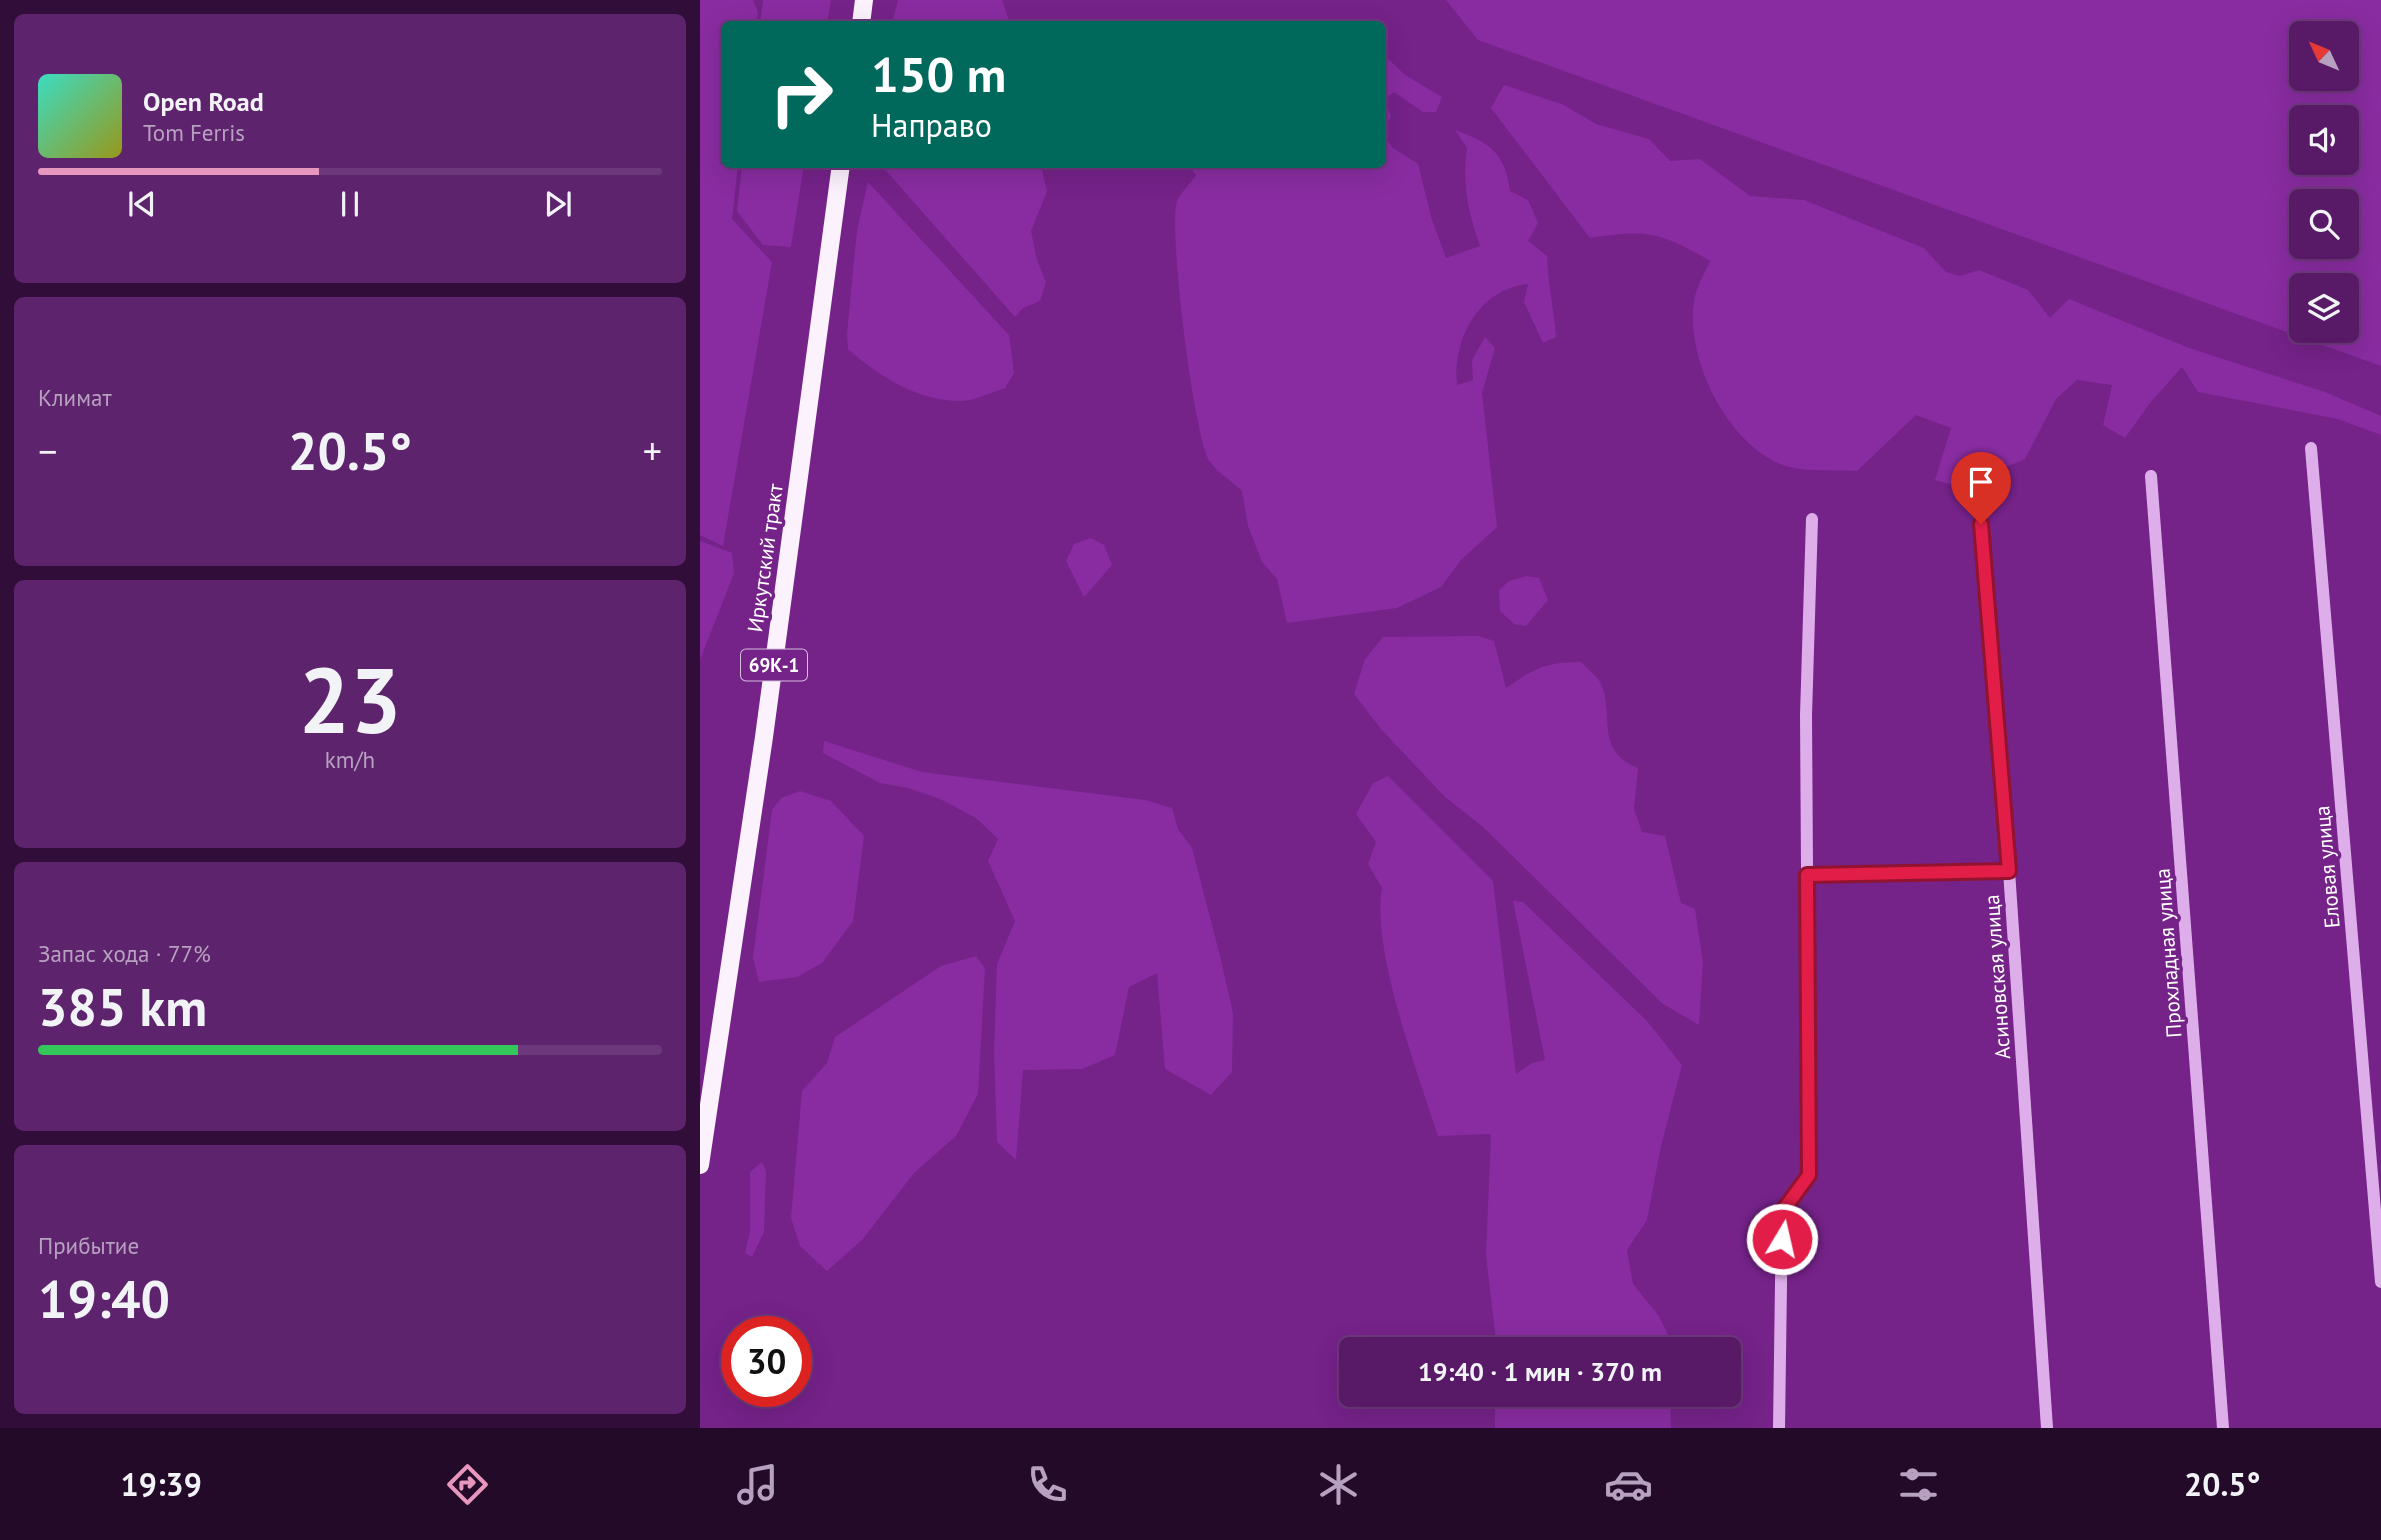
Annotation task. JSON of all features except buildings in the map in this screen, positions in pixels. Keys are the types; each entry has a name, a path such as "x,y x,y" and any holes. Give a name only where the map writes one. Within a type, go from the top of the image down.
{"main road":[{"path":"861,21 864,0"},
{"name":"Иркутский тракт","path":"700,1165 764,737 840,168"}],"street":[{"name":"Еловая улица","path":"2311,448 2381,1282"},
{"name":"Прохладная улица","path":"2151,476 2223,1428"},
{"path":"1779,1428 1782,1212 1809,1175 1806,715 1812,519"},
{"name":"Асиновская улица","path":"1981,524 2009,871 2047,1428"},
{"path":"1807,875 2009,871"}],"shaded area":[{"path":"700,0 753,0 758,12 756,21 721,21 721,168 738,168 732,219 772,262 723,546 700,535"},
{"path":"763,0 831,0 828,21 760,21"},
{"path":"898,0 1002,0 1009,21 893,21"},
{"path":"1446,0 2381,0 2381,366 2317,343 2359,343 2359,273 2289,273 2289,333 1478,40"},
{"path":"1386,57 1405,75 1442,97 1436,112 1423,112 1394,92 1386,98"},
{"path":"1504,85 1564,105 1596,124 1649,139 1670,161 1700,159 1750,196 1804,200 1924,248 1946,272 1960,276 1979,270 2028,290 2050,318 2069,299 2189,348 2325,392 2381,416 2381,435 2338,419 2198,392 2182,367 2150,403 2125,438 2103,425 2112,385 2077,380 2056,399 2025,459 1960,487 1935,480 1951,428 1916,415 1857,471 1809,470 1783,465 1744,439 1728,419 1703,372 1696,348 1694,301 1710,261 1678,244 1653,235 1625,234 1590,238 1491,108"},
{"path":"1386,104 1391,116 1386,125"},
{"path":"1455,130 1494,151 1504,167 1510,191 1528,200 1538,223 1528,241 1547,256 1556,337 1543,343 1524,302 1528,284 1496,295 1472,319 1464,334 1459,351 1457,385 1473,380 1472,360 1485,337 1495,348 1482,393 1497,527 1461,560 1441,587 1397,608 1287,623 1277,579 1262,562 1248,526 1242,491 1210,462 1204,446 1190,377 1179,290 1175,219 1177,201 1196,175 1190,168 1386,168 1386,139 1393,148 1418,164 1432,220 1446,258 1480,246 1467,197 1467,148"},
{"path":"742,168 804,168 791,247 763,245 737,211"},
{"path":"884,168 1042,168 1047,191 1031,231 1037,260 1046,282 1040,301 1023,308 1015,317"},
{"path":"868,182 1009,335 1014,373 1005,388 975,399 942,400 912,391 884,377 848,349 847,334 857,230"},
{"path":"1091,538 1104,545 1112,565 1084,597 1066,561 1074,544"},
{"path":"700,541 732,553 734,573 700,660"},
{"path":"1527,576 1539,578 1548,600 1526,626 1514,624 1500,611 1499,590 1509,581"},
{"path":"1479,636 1494,641 1506,688 1540,668 1569,662 1581,662 1600,682 1610,741 1624,760 1638,768 1634,809 1642,832 1665,836 1681,903 1695,909 1703,963 1699,1025 1663,1004 1483,827 1445,797 1381,729 1354,694 1365,659 1383,637"},
{"path":"824,741 922,772 1145,800 1172,808 1178,829 1192,848 1221,960 1233,1013 1232,1072 1211,1095 1165,1069 1157,973 1129,987 1115,1055 1082,1069 1023,1070 1016,1160 997,1142 994,1052 997,964 1015,921 988,861 998,839 976,818 940,799 908,788 880,783 823,753"},
{"path":"1388,776 1493,881 1516,1074 1532,1063 1545,1060 1513,901 1523,902 1647,1021 1682,1065 1661,1146 1647,1220 1627,1250 1633,1284 1659,1316 1669,1337 1496,1337 1486,1255 1491,1134 1438,1136 1398,1012 1383,944 1380,914 1382,888 1368,864 1376,842 1356,814 1373,783"},
{"path":"800,791 831,801 864,836 853,921 822,963 797,977 759,982 753,958 772,810 781,798"},
{"path":"976,956 985,968 978,1094 956,1136 914,1173 862,1240 827,1271 800,1246 791,1218 802,1091 827,1063 835,1037 941,966"},
{"path":"762,1162 766,1171 764,1232 752,1257 745,1253 750,1232 750,1172"},
{"path":"1495,1407 1670,1407 1671,1428 1495,1428"}],"route":[{"path":"1782,1239 1782,1212 1809,1175 1807,875 2009,871 1981,524"}]}
